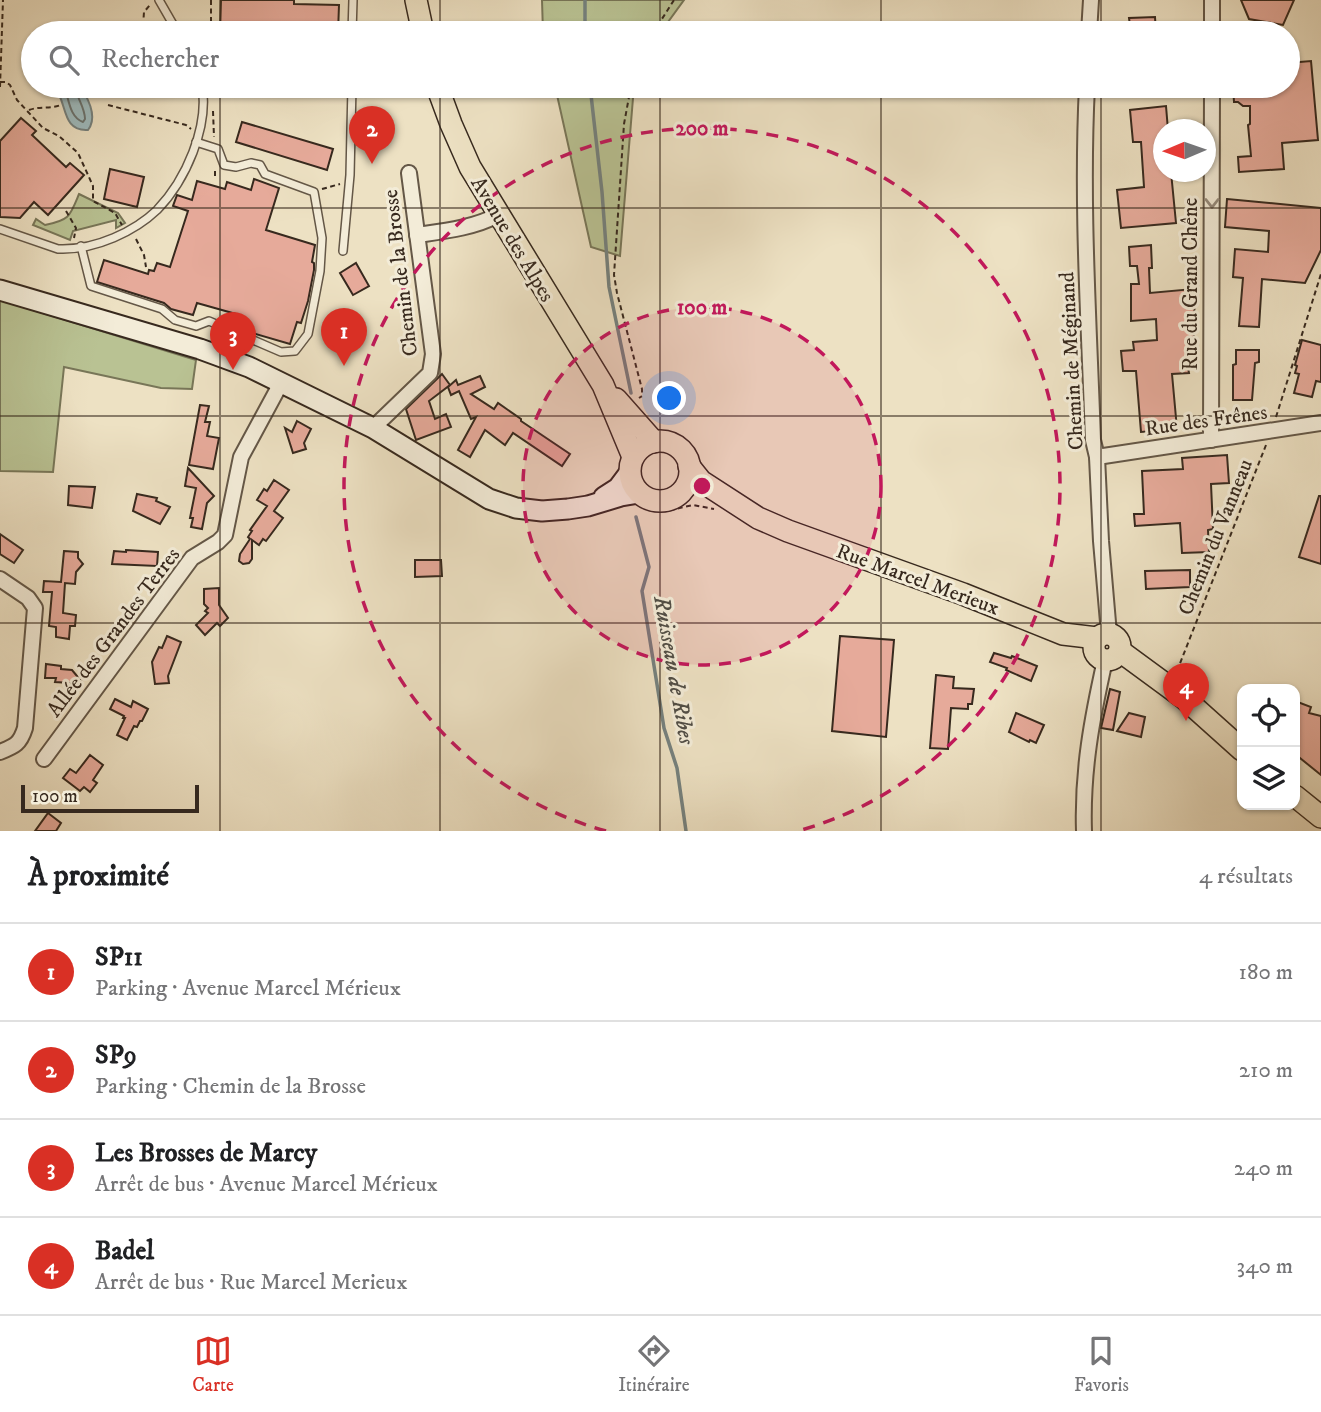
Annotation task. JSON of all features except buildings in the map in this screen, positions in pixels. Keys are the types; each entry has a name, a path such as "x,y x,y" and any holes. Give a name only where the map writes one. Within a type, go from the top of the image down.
{"main road":[{"path":"415,0 420,21"},
{"name":"Avenue des Alpes","path":"441,98 470,167 603,385 631,465"},
{"path":"0,290 201,349 249,367 373,428 489,499 516,508 542,511 588,506 621,496 641,501 672,499 688,481 689,466 685,456 679,448 670,443 654,442 645,445 618,488 588,506"},
{"name":"Avenue des Alpes","path":"603,385 654,442"},
{"path":"631,465 631,480 641,501"},
{"name":"Rue Marcel Merieux","path":"689,466 701,481 743,509 788,531 1063,634 1108,646 1170,688 1206,716 1239,747"},
{"name":"Rue Marcel Merieux","path":"679,494 743,509"},
{"path":"1300,800 1321,817"}],"street":[{"path":"1090,21 1091,0"},
{"path":"1212,0 1212,21"},
{"name":"Chemin de Méginand","path":"1084,831 1085,765 1108,646 1097,457 1093,440 1086,266 1084,143 1086,98"},
{"name":"Rue du Grand Chêne","path":"1211,439 1212,98"},
{"name":"Chemin de la Brosse","path":"373,428 430,373 433,355 409,173"},
{"path":"417,235 460,229 498,215"},
{"name":"Allée des Grandes Terres","path":"44,758 192,558 225,535 242,457 281,383"},
{"name":"Rue des Frênes","path":"1097,457 1321,423"},
{"path":"0,579 28,598 35,608 25,728 22,738 13,747 0,752"}],"lane":[{"path":"157,0 170,21"},
{"path":"352,21 353,0"},
{"path":"0,229 58,249 102,242 128,230 156,210 176,186 193,152 203,119 202,98"},
{"path":"342,251 350,175 352,98"},
{"path":"81,246 91,286 162,309 175,320 196,326 209,321 281,352 295,351 308,334 320,271 322,238 314,192 265,174 260,165 225,165 218,149 197,138"}],"path":[{"path":"0,87 3,0"},
{"path":"144,21 144,12 157,0"},
{"path":"211,0 211,21"},
{"path":"661,21 674,0"},
{"path":"0,82 10,85 17,100 43,128 59,136 78,153 93,186 93,201 115,213 136,239 144,255 146,267"},
{"path":"629,98 624,124 614,275 642,389"},
{"path":"26,111 61,105"},
{"path":"108,105 186,125 197,138"},
{"path":"213,109 215,179"},
{"path":"314,192 344,184"},
{"path":"66,211 75,228 74,239"},
{"name":"Chemin du Vanneau","path":"1170,688 1271,431 1321,274"},
{"path":"641,501 671,510 693,505 716,510"}],"green space":[{"path":"542,0 684,0 669,21 543,21"},
{"path":"558,98 633,98 620,256 591,247"},
{"path":"79,194 118,213 125,223 116,228 116,220 73,231 70,240 33,225 36,219 45,225 64,219 71,212"},
{"path":"0,300 196,360 192,389 161,388 64,367 53,472 0,471"}],"water":[{"path":"60,98 87,98 92,114 88,130 73,126"}],"waterway":[{"name":"Ruisseau de Ribes","path":"585,0 585,21"},
{"name":"Ruisseau de Ribes","path":"591,98 609,287 631,393"},
{"name":"Ruisseau de Ribes","path":"636,517 649,567 642,591 664,728 677,768 686,831"}],"place":[{"name":"SP9","path":"372,164"},
{"name":"SP11","path":"344,366"},
{"name":"Les Brosses de Marcy","path":"233,370"},
{"name":"Badel","path":"1186,721"}]}
